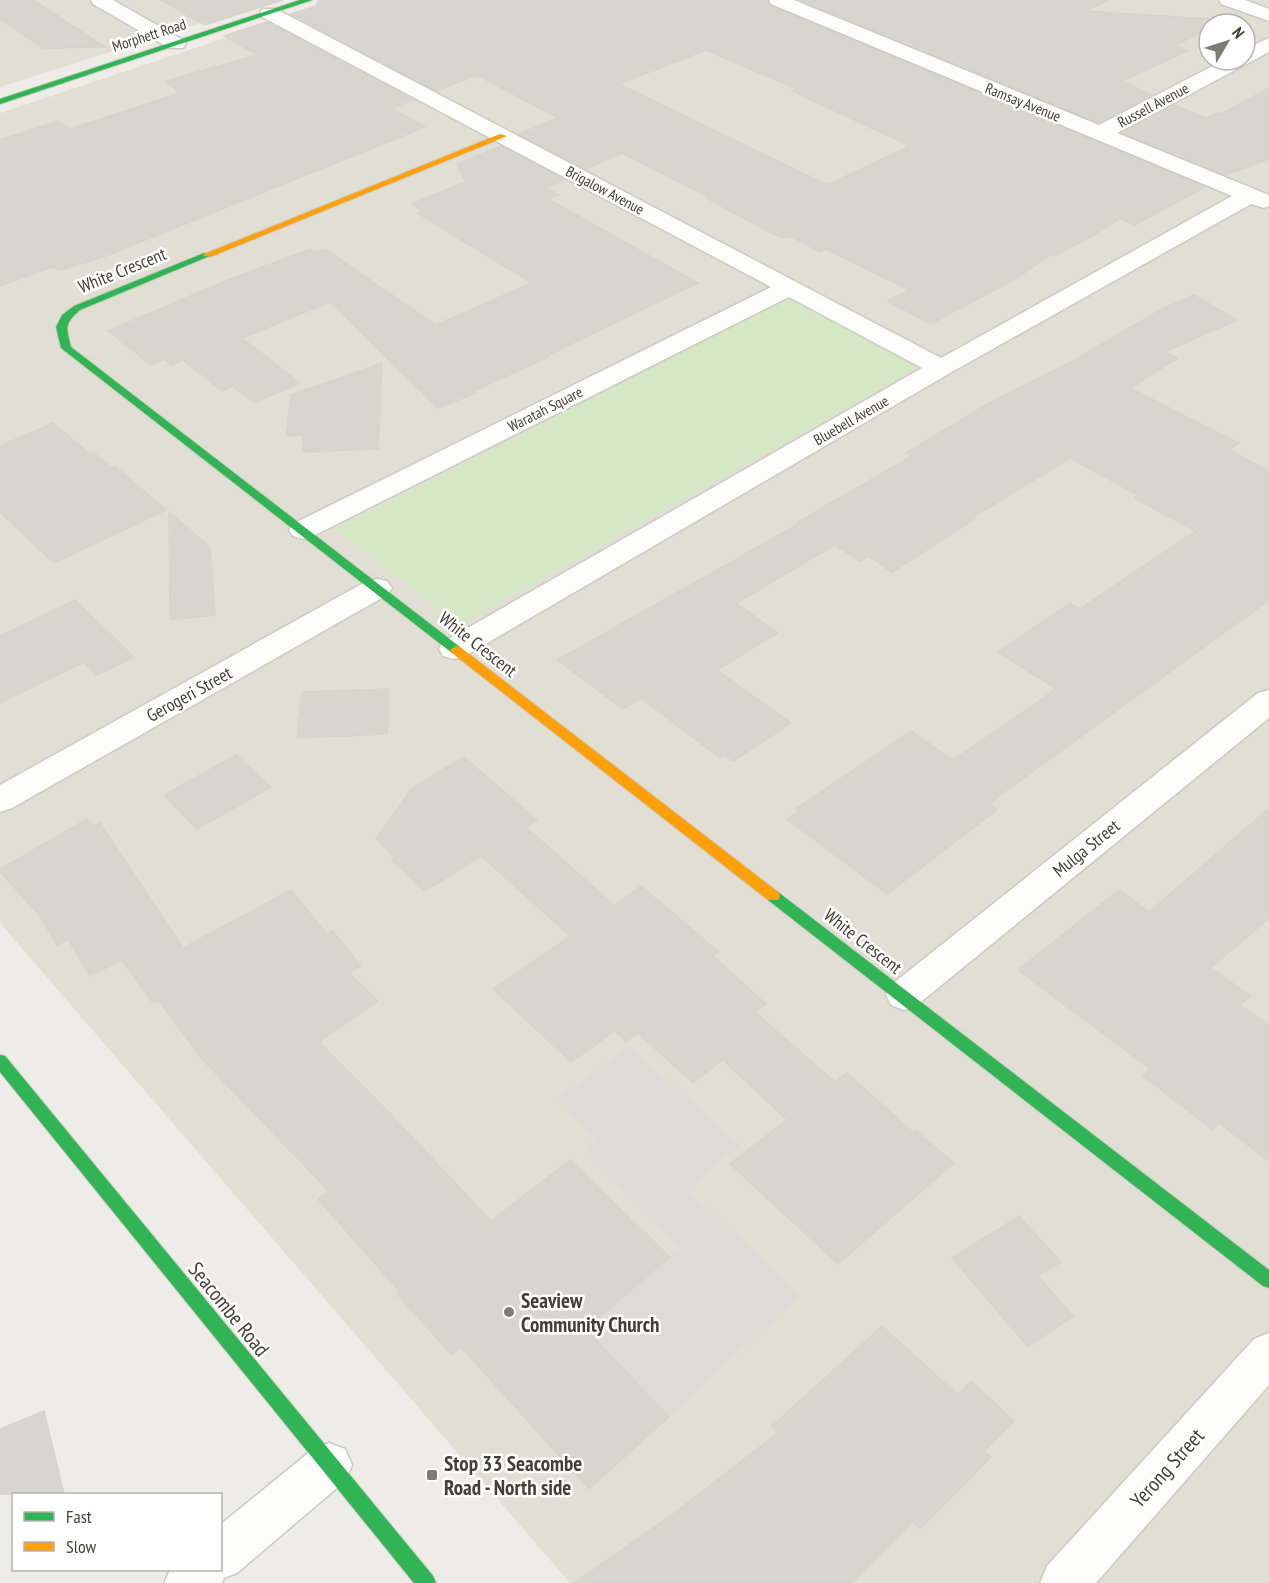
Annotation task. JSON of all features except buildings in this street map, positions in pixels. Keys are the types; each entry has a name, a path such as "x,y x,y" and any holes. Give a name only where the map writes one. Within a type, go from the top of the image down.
{"street":[{"path":"100,0 176,44"},
{"name":"Morphett Road","path":"0,102 308,0"},
{"name":"Ramsay Avenue","path":"778,0 1259,199"},
{"path":"1228,0 1269,15"},
{"name":"Brigalow Avenue","path":"269,13 941,368"},
{"name":"Russell Avenue","path":"1100,133 1216,72"},
{"name":"White Crescent","path":"503,136 84,304 68,314 60,326 60,337 66,348 1269,1280"},
{"name":"Bluebell Avenue","path":"454,649 941,368 1259,199"},
{"name":"Waratah Square","path":"303,530 788,288"},
{"name":"Gerogeri Street","path":"0,800 377,588"},
{"name":"Mulga Street","path":"904,995 1269,701"},
{"name":"Seacombe Road","path":"0,1060 426,1583"},
{"name":"Yerong Street","path":"1064,1583 1269,1353"},
{"path":"222,1554 329,1465"},
{"path":"188,1583 202,1571"}],"shaded area":[{"path":"0,0 273,0 0,87"},
{"path":"339,0 1269,0 1269,1583 570,1583 0,923 0,113"},
{"path":"629,1046 740,1145 688,1190 800,1295 669,1417 585,1329 670,1257 684,1249 583,1149 596,1137 557,1099"}],"green space":[{"path":"792,297 921,366 459,625 335,528"}],"traffic: fast":[{"path":"0,102 308,0"},
{"path":"207,255 77,308 66,317 61,327 66,348 456,650"},
{"path":"773,896 1269,1280"},
{"path":"0,1061 426,1583"}],"traffic: slow":[{"path":"207,255 503,136"},
{"path":"456,650 773,896"}],"place":[{"name":"Seaview Community Church","path":"509,1312"},
{"name":"Stop 33 Seacombe Road - North side","path":"432,1475"}]}
